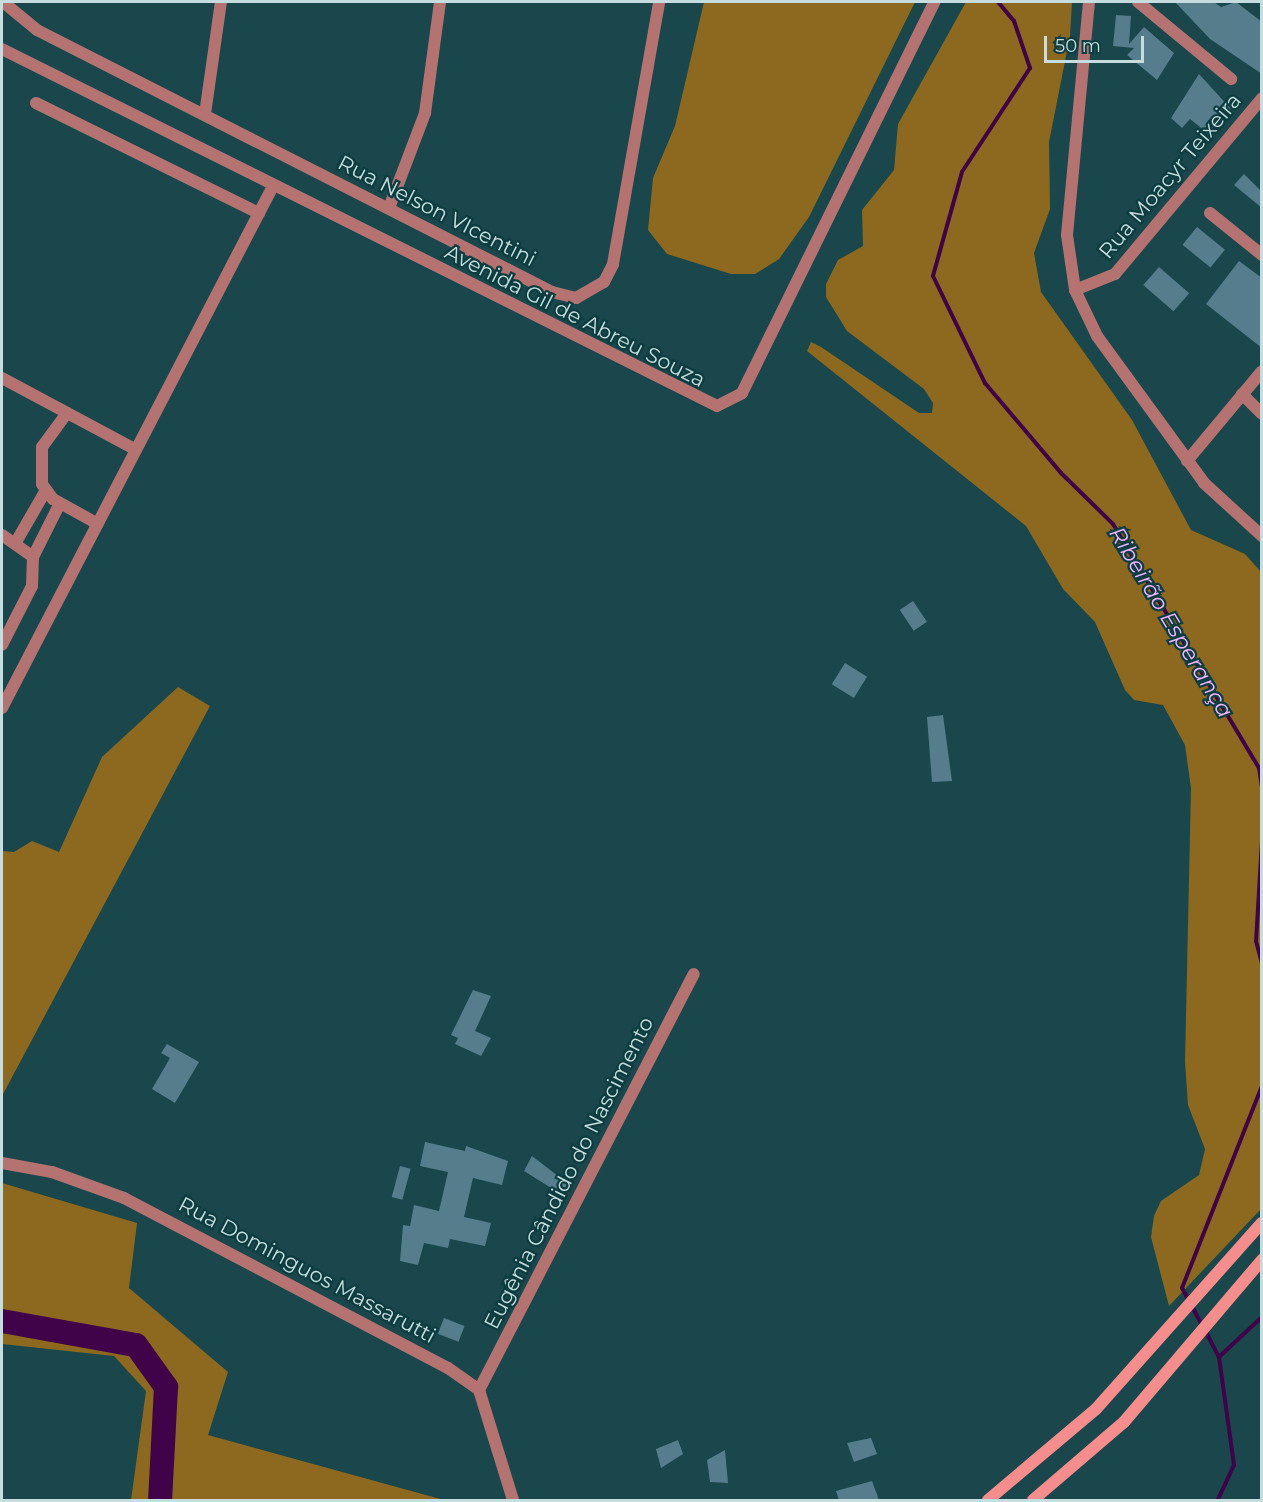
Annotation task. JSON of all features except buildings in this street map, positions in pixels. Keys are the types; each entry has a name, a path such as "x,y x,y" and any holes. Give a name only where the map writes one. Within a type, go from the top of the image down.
{"main road":[{"path":"988,1500 1095,1409 1199,1296 1262,1223"},
{"path":"1033,1500 1124,1422 1262,1260"}],"street":[{"path":"205,114 221,2"},
{"path":"389,208 425,113 440,2"},
{"name":"Rua Nelson VIcentini","path":"5,3 37,30 552,292 576,298 590,295 613,264 660,2"},
{"name":"Avenida Gil de Abreu Souza","path":"2,49 707,405 725,405 742,393 934,2"},
{"path":"1089,2 1067,235 1074,290 1097,336 1187,460 1220,502 1262,536"},
{"path":"1138,2 1231,79"},
{"name":"Rua Moacyr Teixeira","path":"1074,290 1115,273 1262,98"},
{"path":"36,102 259,213"},
{"path":"2,708 273,186"},
{"path":"1210,213 1262,255"},
{"path":"1187,460 1242,394 1257,384 1262,371"},
{"path":"2,378 136,450"},
{"path":"1242,394 1262,414"},
{"path":"67,413 42,447 38,470 46,490 60,503 98,524"},
{"path":"16,542 46,490"},
{"path":"2,645 32,586 33,557 60,503"},
{"path":"2,535 16,542 33,557"},
{"name":"Eugênia Cândido do Nascimento","path":"479,1390 694,974"},
{"name":"Rua Dominguos Massarutti","path":"2,1163 52,1172 188,1227 448,1368 479,1390"},
{"path":"479,1390 513,1500"}],"shaded area":[{"path":"704,2 915,2 809,217 779,259 755,274 731,274 667,254 648,230 653,178 675,126"},
{"path":"966,2 1072,2 1070,36 1049,142 1050,209 1034,253 1041,292 1132,420 1191,530 1245,554 1261,572 1261,1209 1169,1306 1151,1237 1154,1216 1161,1201 1199,1175 1205,1149 1188,1105 1185,1062 1191,788 1185,745 1163,705 1134,700 1125,690 1095,622 1063,589 1026,526 807,351 811,342 919,413 932,413 933,403 924,389 847,331 826,297 826,284 838,260 863,246 862,210 894,170 898,124"},
{"path":"178,687 210,706 2,1096 2,851 14,852 32,841 59,852 102,757"},
{"path":"2,1183 137,1223 129,1288 228,1372 208,1435 444,1500 131,1500 146,1391 114,1356 2,1344"}],"waterway":[{"name":"Ribeirão Esperança","path":"998,2 1014,21 1030,68 962,172 933,276 985,383 1061,473 1113,524 1259,768 1262,786"},
{"name":"Ribeirão Esperança","path":"1262,841 1256,941 1262,964"},
{"name":"Ribeirão Esperança","path":"1202,1325 1182,1288 1262,1086"},
{"path":"1219,1357 1262,1317"},
{"path":"2,1321 136,1345 166,1387 160,1500"},
{"name":"Ribeirão Esperança","path":"1206,1332 1219,1357 1234,1465 1218,1500"}]}
